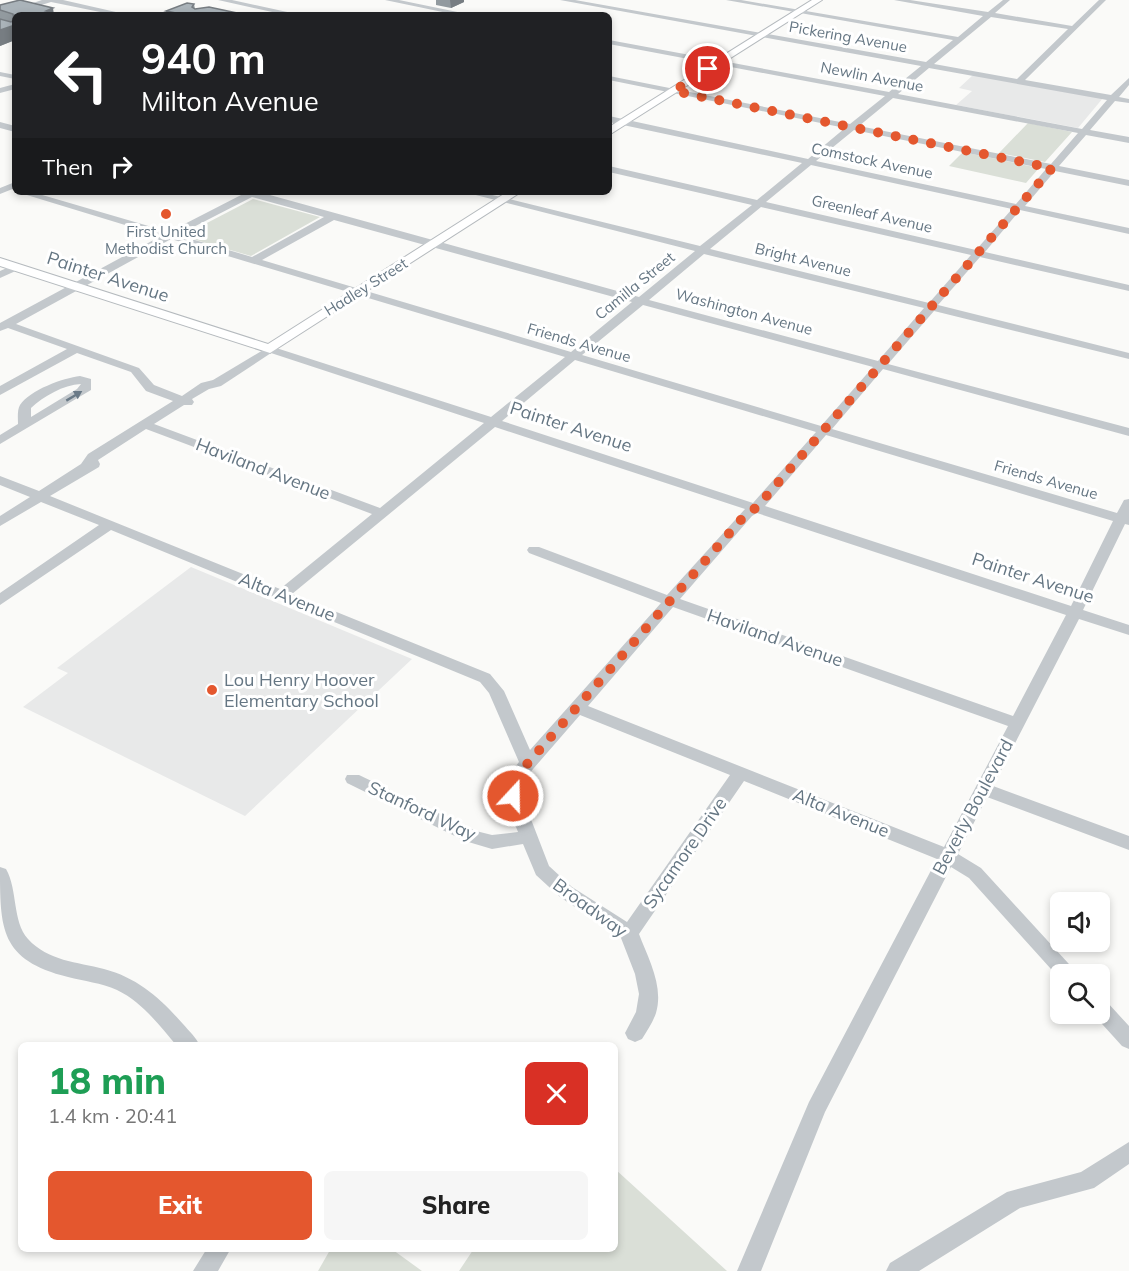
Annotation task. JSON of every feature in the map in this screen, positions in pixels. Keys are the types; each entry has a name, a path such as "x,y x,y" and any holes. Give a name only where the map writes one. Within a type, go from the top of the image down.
{"main road":[{"path":"612,130 818,0"},
{"name":"Hadley Street","path":"270,349 511,195"},
{"name":"Painter Avenue","path":"0,262 270,349"}],"street":[{"path":"13,12 51,0 110,12"},
{"path":"221,0 237,1 284,12"},
{"path":"388,0 452,12"},
{"path":"411,11 435,0"},
{"name":"Pickering Avenue","path":"563,0 1129,101"},
{"path":"602,12 624,0"},
{"path":"729,0 959,39"},
{"path":"897,0 1073,28"},
{"name":"Camilla Street","path":"282,595 1007,0"},
{"path":"1018,82 1103,0"},
{"path":"214,10 237,1"},
{"name":"Newlin Avenue","path":"612,43 1129,140"},
{"path":"612,79 1129,183"},
{"name":"Broadway","path":"635,1033 646,1013 649,994 645,975 629,933 554,883 542,870 513,795 519,774 747,513 756,508 824,431 1129,80"},
{"name":"Comstock Avenue","path":"612,120 1129,231"},
{"name":"Greenleaf Avenue","path":"612,170 1129,288"},
{"name":"Friends Avenue","path":"32,195 356,293 1125,519"},
{"path":"3,326 247,195"},
{"name":"Washington Avenue","path":"258,195 433,245 1129,432"},
{"name":"Bright Avenue","path":"480,195 1129,356"},
{"path":"254,261 332,217"},
{"path":"0,275 16,267"},
{"path":"3,326 135,370 150,388 188,402"},
{"path":"0,391 76,349"},
{"name":"Hadley Street","path":"0,522 87,467 93,457 215,389 218,383 270,349"},
{"name":"Painter Avenue","path":"270,349 1129,630"},
{"path":"0,440 81,392 87,387 87,381 69,380 32,401 25,407 24,425"},
{"name":"Haviland Avenue","path":"149,426 381,513"},
{"name":"Alta Avenue","path":"0,480 485,678 496,691 528,763"},
{"name":"Beverly Boulevard","path":"756,1268 816,1109 1125,519 1129,503"},
{"path":"0,600 109,525"},
{"name":"Haviland Avenue","path":"534,550 670,601 1017,723"},
{"name":"Alta Avenue","path":"576,707 948,856 975,873 1059,964"},
{"name":"Sycamore Drive","path":"629,933 741,773"},
{"name":"Stanford Way","path":"353,779 471,836 492,842 528,837"},
{"path":"982,789 1129,843"},
{"path":"0,874 14,933 21,944 52,965 114,980 140,993 186,1042"},
{"path":"1113,1017 1129,1040"},
{"path":"898,1271 1015,1199 1086,1181 1129,1152"},
{"path":"205,1271 218,1252"}],"shaded area":[{"path":"973,75 1103,98 1078,128 956,105 972,91 959,88"},
{"path":"1028,123 1072,132 1045,162 999,153"},
{"path":"963,152 1039,168 1026,183 949,166"},
{"path":"253,199 320,217 251,256 182,236"},
{"name":"Lou Henry Hoover Elementary School","path":"191,567 412,659 245,816 23,707 68,673 57,668"},
{"path":"618,1172 727,1271 459,1271 472,1252 618,1252"},
{"path":"329,1252 396,1252 422,1271 318,1271"}],"building":[{"path":"20,0 53,8 46,11 51,12 12,14 0,10 0,5"},
{"path":"187,3 194,4 192,7 195,9 209,7 232,12 171,12 166,11"},
{"path":"0,19 11,22 12,26 0,30"}],"place":[{"name":"First United Methodist Church","path":"166,214"},
{"name":"Lou Henry Hoover Elementary School","path":"212,690"}],"route":[{"path":"513,796 520,773 552,734 747,513 756,508 1052,168 674,91 708,69"}]}
